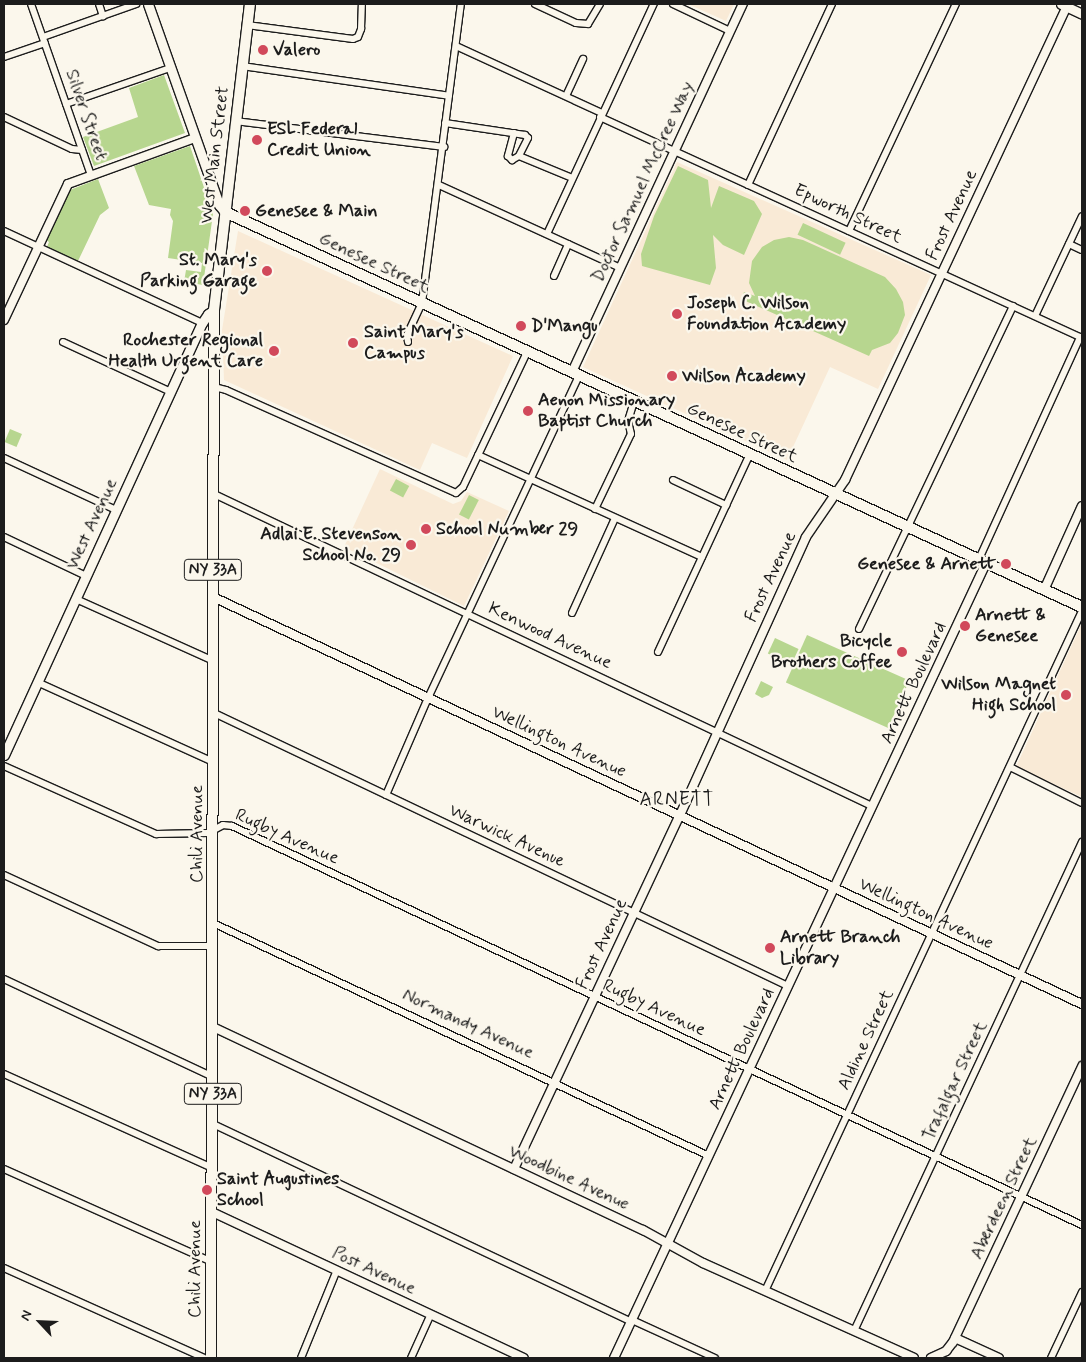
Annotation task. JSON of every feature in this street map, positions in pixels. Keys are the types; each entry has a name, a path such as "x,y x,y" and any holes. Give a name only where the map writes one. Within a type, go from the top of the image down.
{"main road":[{"path":"148,4 219,205 225,212"},
{"name":"West Main Street","path":"214,310 250,4"},
{"path":"1065,5 1082,14"},
{"name":"Genesee Street","path":"225,212 1082,607"},
{"name":"West Avenue","path":"4,755 202,323 208,314 214,310"},
{"name":"Chili Avenue","path":"211,1358 214,310"}],"street":[{"name":"Silver Street","path":"4,320 67,186 91,175 31,4"},
{"path":"99,4 103,16"},
{"path":"4,57 136,4"},
{"path":"247,25 351,39 358,37 361,29 362,4"},
{"path":"408,342 407,335 422,303 444,147 461,4"},
{"path":"535,4 576,23 588,24 600,4"},
{"path":"547,234 654,4"},
{"path":"673,4 730,31"},
{"name":"Doctor Samuel McCree Way","path":"575,374 620,268 743,4"},
{"path":"748,185 832,4"},
{"path":"849,231 956,4"},
{"name":"Frost Avenue","path":"514,1169 680,815 806,537 845,480 1065,5"},
{"name":"Epworth Street","path":"456,46 566,96 674,151 1081,338"},
{"path":"566,96 583,59"},
{"path":"242,66 449,96"},
{"path":"66,104 170,68"},
{"path":"4,117 72,149 82,150"},
{"path":"235,121 444,147"},
{"path":"446,123 514,133 527,136 519,156 512,160 508,156 514,133"},
{"path":"91,175 195,138"},
{"path":"519,156 572,178"},
{"path":"438,185 620,268"},
{"path":"1035,316 1082,216"},
{"path":"4,231 202,323"},
{"path":"554,276 568,244"},
{"path":"1069,244 1082,250"},
{"path":"859,629 1013,306"},
{"name":"Arnett Boulevard","path":"614,1358 872,806 1081,338"},
{"path":"63,342 170,392"},
{"path":"214,387 226,390 450,492 458,493 463,487 527,352"},
{"path":"386,796 428,698 531,479 575,374"},
{"path":"595,509 631,434 628,421 634,401"},
{"path":"658,652 750,454"},
{"path":"478,455 702,556"},
{"path":"4,458 116,510"},
{"path":"673,480 726,505"},
{"name":"Kenwood Avenue","path":"214,494 872,806"},
{"path":"1044,590 1082,506"},
{"path":"572,613 615,518"},
{"path":"4,537 86,576"},
{"name":"Wellington Avenue","path":"213,597 1082,1004"},
{"path":"76,599 214,661"},
{"name":"Aldine Street","path":"765,1291 1082,611"},
{"path":"38,682 214,762"},
{"name":"Warwick Avenue","path":"214,713 788,986"},
{"name":"Rugby Avenue","path":"4,766 156,834 208,833 213,829 223,826 232,826 1082,1225"},
{"path":"1010,767 1082,802"},
{"name":"Trafalgar Street","path":"854,1331 1082,842"},
{"path":"4,875 158,946 213,946"},
{"name":"Normandy Avenue","path":"213,923 709,1156"},
{"path":"4,979 213,1077"},
{"name":"Woodbine Avenue","path":"213,1027 514,1169 765,1291 912,1358"},
{"name":"Aberdeen Street","path":"946,1358 1082,1066"},
{"path":"4,1074 212,1168"},
{"path":"213,1124 632,1321 715,1358"},
{"path":"4,1169 212,1262"},
{"name":"Post Avenue","path":"212,1212 524,1358"},
{"path":"4,1268 204,1358"},
{"path":"301,1358 337,1270"},
{"path":"1051,1358 1082,1292"},
{"path":"411,1358 431,1314"},
{"path":"954,1340 998,1358"},
{"name":"Aberdeen Street","path":"932,1358 946,1351 954,1340"}],"shaded area":[{"path":"688,4 734,4 726,21"},
{"path":"677,162 931,275 878,389 830,367 787,460 583,367"},
{"name":"Saint Mary's Campus","path":"238,231 513,356 467,458 432,443 420,470 224,380 222,330"},
{"name":"School Number 29","path":"380,469 453,504 461,501 467,492 509,511 464,606 344,547"},
{"name":"Wilson Magnet High School","path":"1082,623 1082,797 1016,767"}],"green space":[{"path":"164,75 185,133 94,166 83,137 138,117 129,88"},
{"path":"190,146 213,214 203,285 184,282 186,270 201,272 202,263 168,258 173,221 170,215 171,209 149,205 134,166"},
{"path":"678,166 708,180 711,208 719,186 754,201 762,214 744,255 723,245 713,235 716,268 710,285 642,266 641,254 654,216"},
{"path":"98,179 109,208 100,215 78,261 47,247 49,242 46,240 70,190"},
{"path":"803,223 846,243 840,255 798,235"},
{"path":"789,237 803,240 885,277 896,289 903,302 905,315 898,333 890,343 872,350 869,356 741,299 744,292 755,296 749,283 752,261 762,247 774,240"},
{"path":"10,429 22,434 16,447 5,442"},
{"path":"396,479 409,486 403,498 390,490"},
{"path":"469,495 479,500 469,520 459,515"},
{"path":"807,635 909,681 888,728 786,683"},
{"path":"775,638 799,649 791,664 768,653"},
{"path":"761,681 773,687 769,695 762,698 755,694"}],"place":[{"name":"Valero","path":"263,50"},
{"name":"ESL Federal Credit Union","path":"257,140"},
{"name":"Genesee & Main","path":"245,211"},
{"name":"St. Mary's Parking Garage","path":"267,271"},
{"name":"Joseph C. Wilson Foundation Academy","path":"677,314"},
{"name":"D'Mangu","path":"521,326"},
{"name":"Saint Mary's Campus","path":"353,343"},
{"name":"Rochester Regional Health Urgent Care","path":"274,351"},
{"name":"Wilson Academy","path":"672,376"},
{"name":"Aenon Missionary Baptist Church","path":"528,411"},
{"name":"School Number 29","path":"426,529"},
{"name":"Adlai E. Stevenson School No. 29","path":"411,545"},
{"name":"Genesee & Arnett","path":"1006,564"},
{"name":"Arnett & Genesee","path":"965,626"},
{"name":"Bicycle Brothers Coffee","path":"902,652"},
{"name":"Wilson Magnet High School","path":"1066,695"},
{"name":"Arnett Branch Library","path":"770,948"},
{"name":"Saint Augustines School","path":"207,1190"}],"district":[{"name":"ARNETT","path":"677,800"}]}
